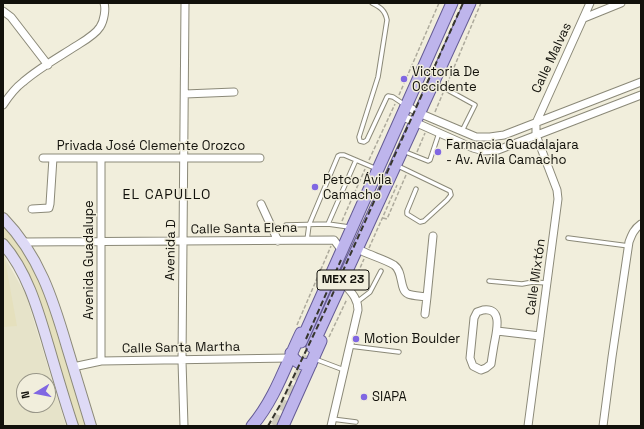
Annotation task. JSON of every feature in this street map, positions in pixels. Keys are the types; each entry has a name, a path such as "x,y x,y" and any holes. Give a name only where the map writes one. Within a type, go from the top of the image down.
{"main road":[{"name":"MEX 23","path":"301,342 359,212 369,186 372,167 401,116 401,103 452,3"},
{"name":"MEX 23","path":"312,356 374,213 470,3"},
{"path":"252,426 268,402 291,356 345,226 369,186"},
{"path":"284,426 312,356 362,251 374,221 374,213"},
{"path":"3,218 24,242 37,263 54,303 91,426"},
{"path":"3,244 22,274 36,306 73,426"},
{"path":"291,356 298,362 305,365 312,356"}],"street":[{"path":"3,104 23,82 88,38 100,27 105,6 104,3"},
{"name":"Avenida D","path":"184,426 182,361 186,3"},
{"name":"Calle Malvas","path":"536,123 590,3"},
{"path":"584,18 621,3"},
{"path":"3,11 11,17 48,64"},
{"path":"401,116 417,118 462,131 476,137 496,137 641,82"},
{"path":"185,94 234,92"},
{"path":"401,103 417,118 439,133 473,148 490,151 498,150 641,95"},
{"path":"536,123 536,135"},
{"name":"Calle Mixtón","path":"528,426 558,199 557,190 536,135"},
{"name":"Privada José Clemente Orozco","path":"43,158 260,158"},
{"path":"32,209 49,208 53,158"},
{"name":"Avenida Guadalupe","path":"101,158 101,361"},
{"path":"261,204 278,241"},
{"path":"603,426 629,246 632,234 641,224"},
{"path":"425,314 433,236"},
{"name":"Calle Santa Elena","path":"24,242 307,240 337,244"},
{"path":"362,251 393,265 398,269 404,290 408,294 427,297"},
{"path":"332,423 358,310 357,302 354,296 345,285"},
{"path":"483,310 489,310 492,312 498,320 497,331 491,364 484,370 478,370 471,364 470,358 473,321 475,315 483,310"},
{"path":"497,331 540,336"},
{"name":"Calle Santa Martha","path":"73,367 101,361 182,361 291,356"}],"lane":[{"path":"372,3 381,7 386,13 387,20 378,77 359,137 360,141 364,142 367,140 387,97 390,96 401,103"},
{"path":"433,82 475,105 462,131"},
{"path":"402,151 428,161 430,160 439,133"},
{"path":"307,240 309,225 338,156 344,155 372,167"},
{"path":"328,224 356,160"},
{"path":"396,165 450,191 451,195 424,221 420,222 407,214 416,189"},
{"path":"286,225 328,224 345,226"},
{"path":"568,238 629,246"},
{"path":"357,302 370,292 381,271"},
{"path":"489,281 522,284 533,282 547,284"},
{"path":"350,346 399,352"},
{"path":"312,356 344,370"},
{"path":"332,423 356,422"}],"path":[{"path":"345,226 401,103 439,3"},
{"path":"295,331 337,244"}],"shaded area":[{"path":"3,221 40,273 89,426 76,426 44,321 3,240"},
{"path":"3,254 26,295 50,373 16,373 16,413 56,413 56,393 66,426 3,426"},
{"path":"4,254 17,326 3,327"}],"tunnel":[{"path":"276,426 312,347"}],"railway":[{"path":"268,426 280,405 325,311 463,3"},
{"path":"306,339 341,260"}],"place":[{"name":"Victoria De Occidente","path":"404,79"},
{"name":"Farmacia Guadalajara - Av. Ávila Camacho","path":"438,152"},
{"name":"Petco Ávila Camacho","path":"315,187"},
{"name":"Motion Boulder","path":"356,339"},
{"name":"SIAPA","path":"364,397"}],"district":[{"name":"EL CAPULLO","path":"167,195"}]}
